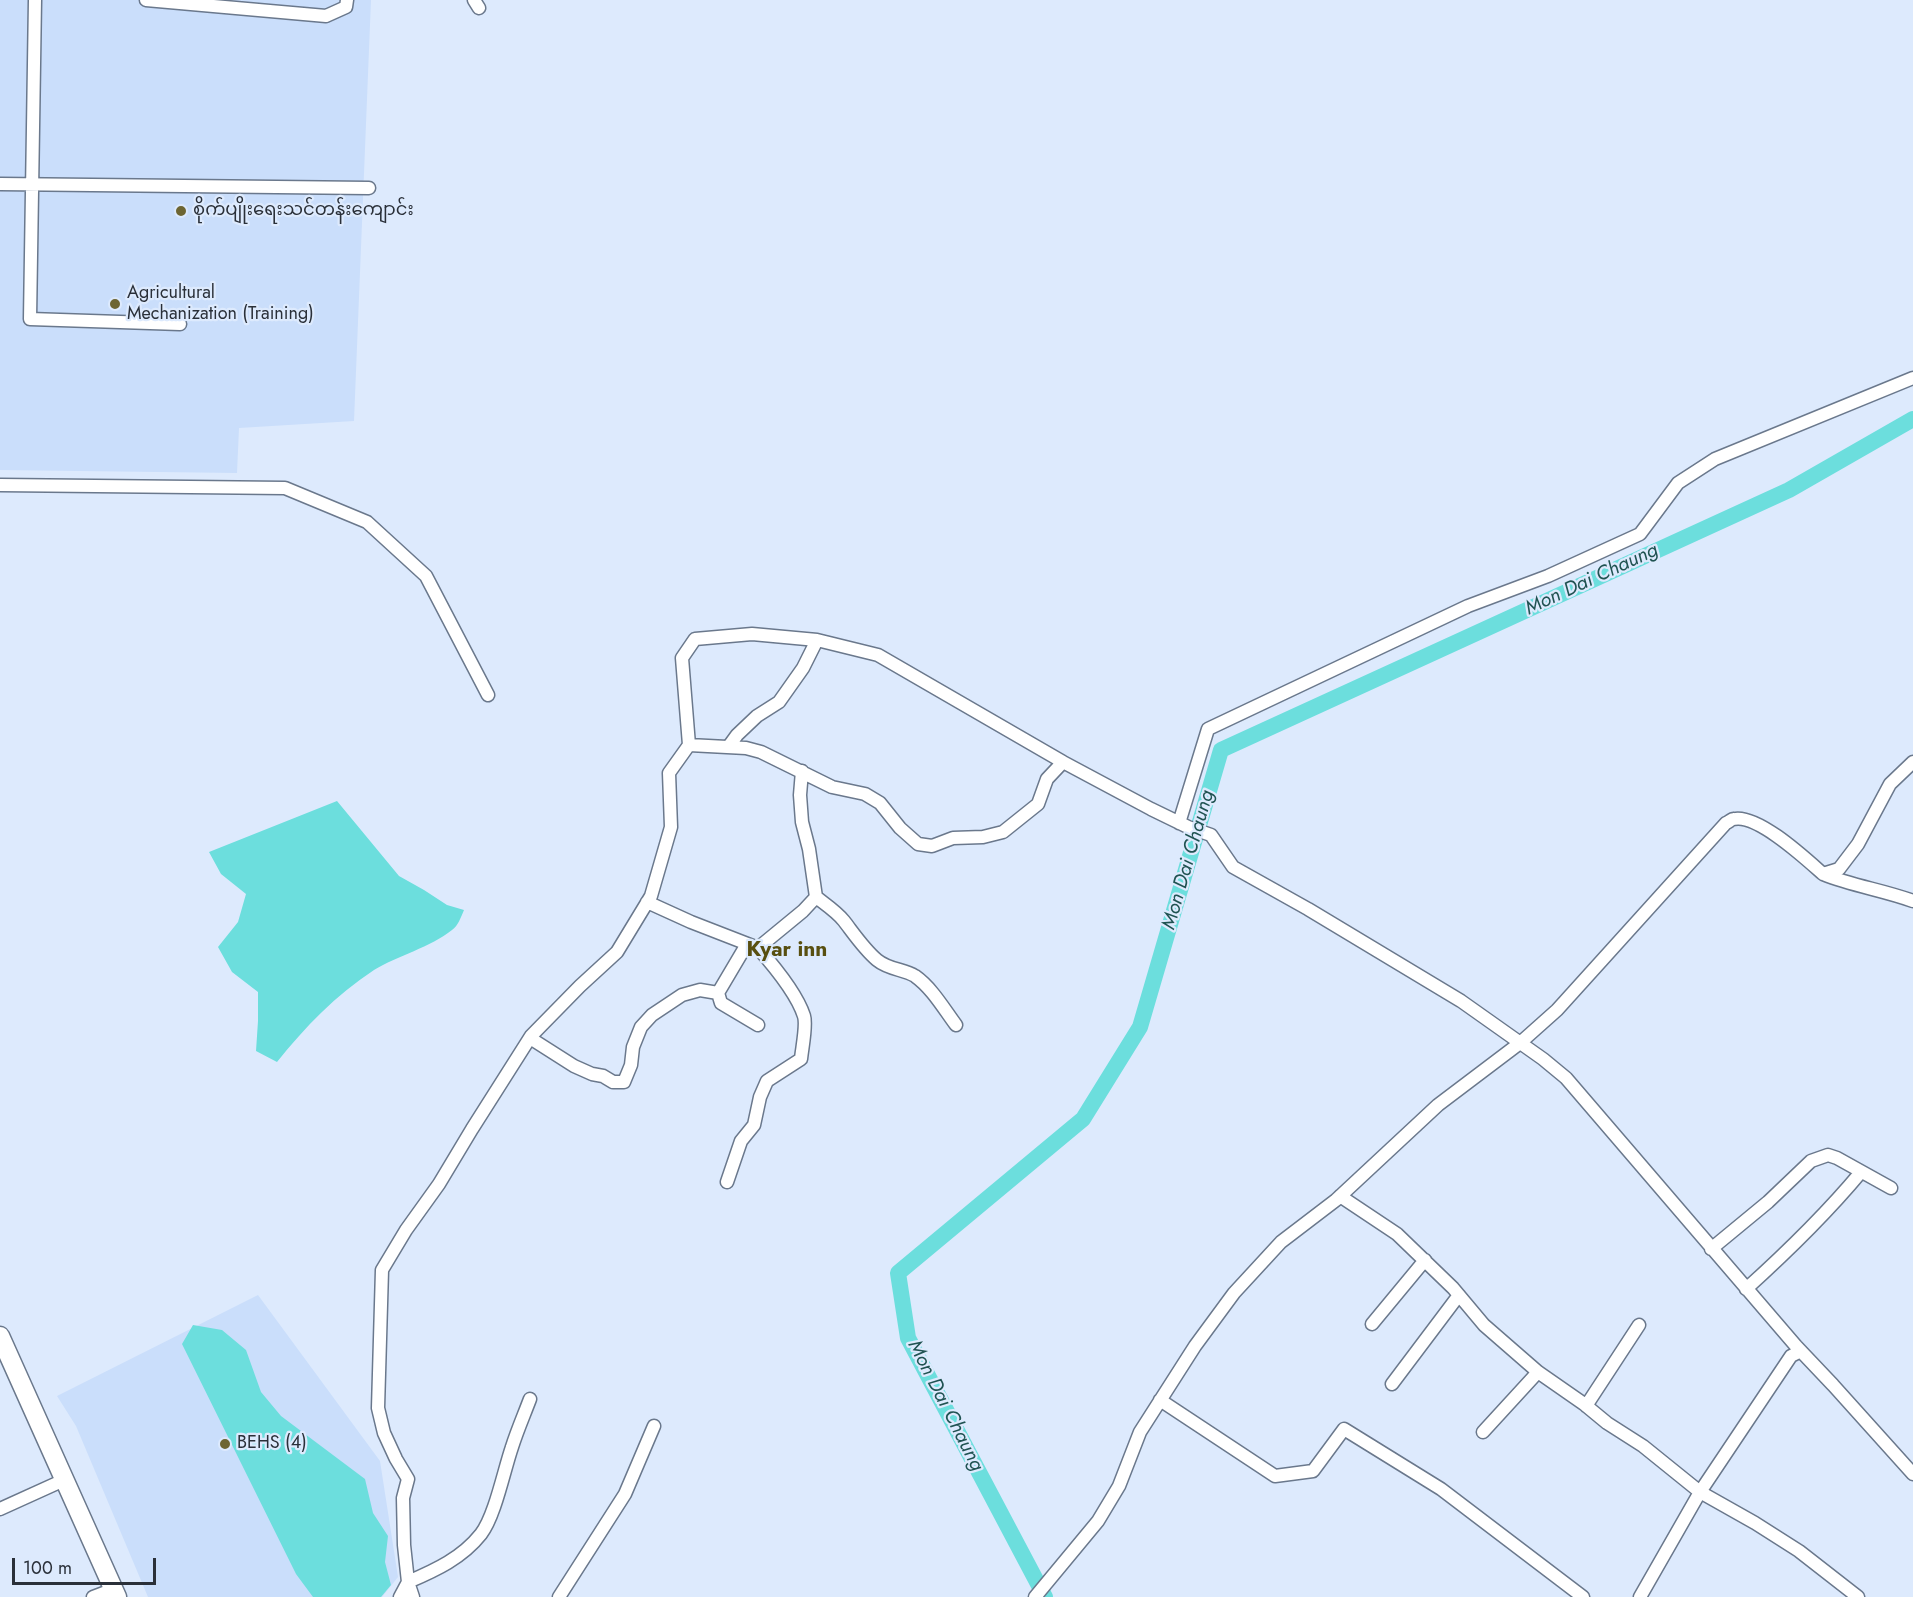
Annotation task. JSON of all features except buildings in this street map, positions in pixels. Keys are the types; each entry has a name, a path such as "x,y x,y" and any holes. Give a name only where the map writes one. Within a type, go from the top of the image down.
{"highway":[{"path":"0,1335 115,1593"}],"street":[{"path":"34,0 30,319 180,324"},
{"path":"146,0 326,16 346,7 347,0"},
{"path":"0,184 369,188"},
{"path":"1184,825 1208,729 1468,606 1548,576 1640,534 1677,483 1715,459 1913,378"},
{"path":"0,485 285,488 367,522 426,576 488,695"},
{"path":"413,1597 408,1582 404,1545 404,1498 408,1479 384,1433 378,1408 382,1270 406,1230 440,1184 530,1038 580,986 617,952 651,896 671,827 669,773 690,745 682,658 695,639 752,634 817,640 878,655 1063,762 1184,825 1211,835 1233,867 1461,1001 1543,1059 1566,1078 1746,1289 1911,1470"},
{"path":"729,746 757,716 779,702 802,668 817,640"},
{"path":"690,745 729,746 761,752 832,787 865,794 880,803 900,828 918,844 932,846 953,838 983,837 1003,832 1038,804 1047,779 1063,762"},
{"path":"1823,874 1839,869 1858,844 1890,784 1913,762"},
{"path":"802,771 800,795 802,822 809,849 816,897 843,919 877,960 893,969 913,975 921,982 934,994 956,1025"},
{"path":"1035,1597 1098,1521 1119,1486 1140,1432 1195,1346 1234,1293 1281,1242 1340,1197 1438,1105 1520,1043 1557,1011 1726,823 1734,819 1748,820 1780,837 1823,874 1847,884 1913,901"},
{"path":"718,993 752,946 803,911 816,897"},
{"path":"647,902 752,946 774,965 805,1017 801,1059 767,1081 760,1097 754,1125 741,1142 727,1182"},
{"path":"530,1038 574,1066 613,1082 624,1082 641,1027 652,1015 682,995 700,990 718,993"},
{"path":"718,993 721,1003 758,1025"},
{"path":"1711,1249 1768,1202 1811,1161 1828,1155 1891,1188"},
{"path":"1746,1289 1792,1247 1861,1172"},
{"path":"1340,1197 1396,1234 1459,1295 1484,1325 1538,1372 1607,1423 1643,1446 1700,1492 1799,1551 1858,1597"},
{"path":"1372,1324 1425,1260"},
{"path":"1392,1384 1459,1295"},
{"path":"1586,1406 1639,1325"},
{"path":"1640,1597 1700,1492 1791,1356 1801,1351"},
{"path":"1483,1432 1538,1372"},
{"path":"400,1597 408,1582 441,1567 463,1552 483,1532 530,1399"},
{"path":"1160,1400 1275,1476 1313,1471 1344,1430 1441,1489 1583,1597"},
{"path":"559,1597 625,1494 654,1426"},
{"path":"0,1509 64,1480"},
{"path":"93,1597 115,1593"}],"shaded area":[{"name":"စိုက်ပျိုးရေးသင်တန်းကျောင်း","path":"0,0 371,0 354,421 239,428 237,473 0,470"},
{"path":"337,801 399,876 447,905 464,910 456,926 444,936 374,970 347,990 310,1024 277,1062 256,1051 258,992 232,972 218,947 238,922 246,894 221,874 209,852"},
{"name":"BEHS (4)","path":"258,1295 380,1461 398,1577 382,1597 148,1597 76,1426 57,1396"},
{"path":"193,1325 222,1330 246,1350 261,1392 281,1416 365,1479 373,1513 388,1536 385,1562 391,1585 381,1597 313,1597 296,1574 182,1344"}],"waterway":[{"name":"Mon Dai Chaung","path":"1045,1597 908,1338 898,1273 1083,1119 1140,1027 1221,750 1789,490 1913,419"}],"place":[{"name":"စိုက်ပျိုးရေးသင်တန်းကျောင်း","path":"181,211"},
{"name":"Agricultural Mechanization (Training)","path":"115,304"},
{"name":"BEHS (4)","path":"225,1444"}],"district":[{"name":"Kyar inn","path":"787,951"}]}
